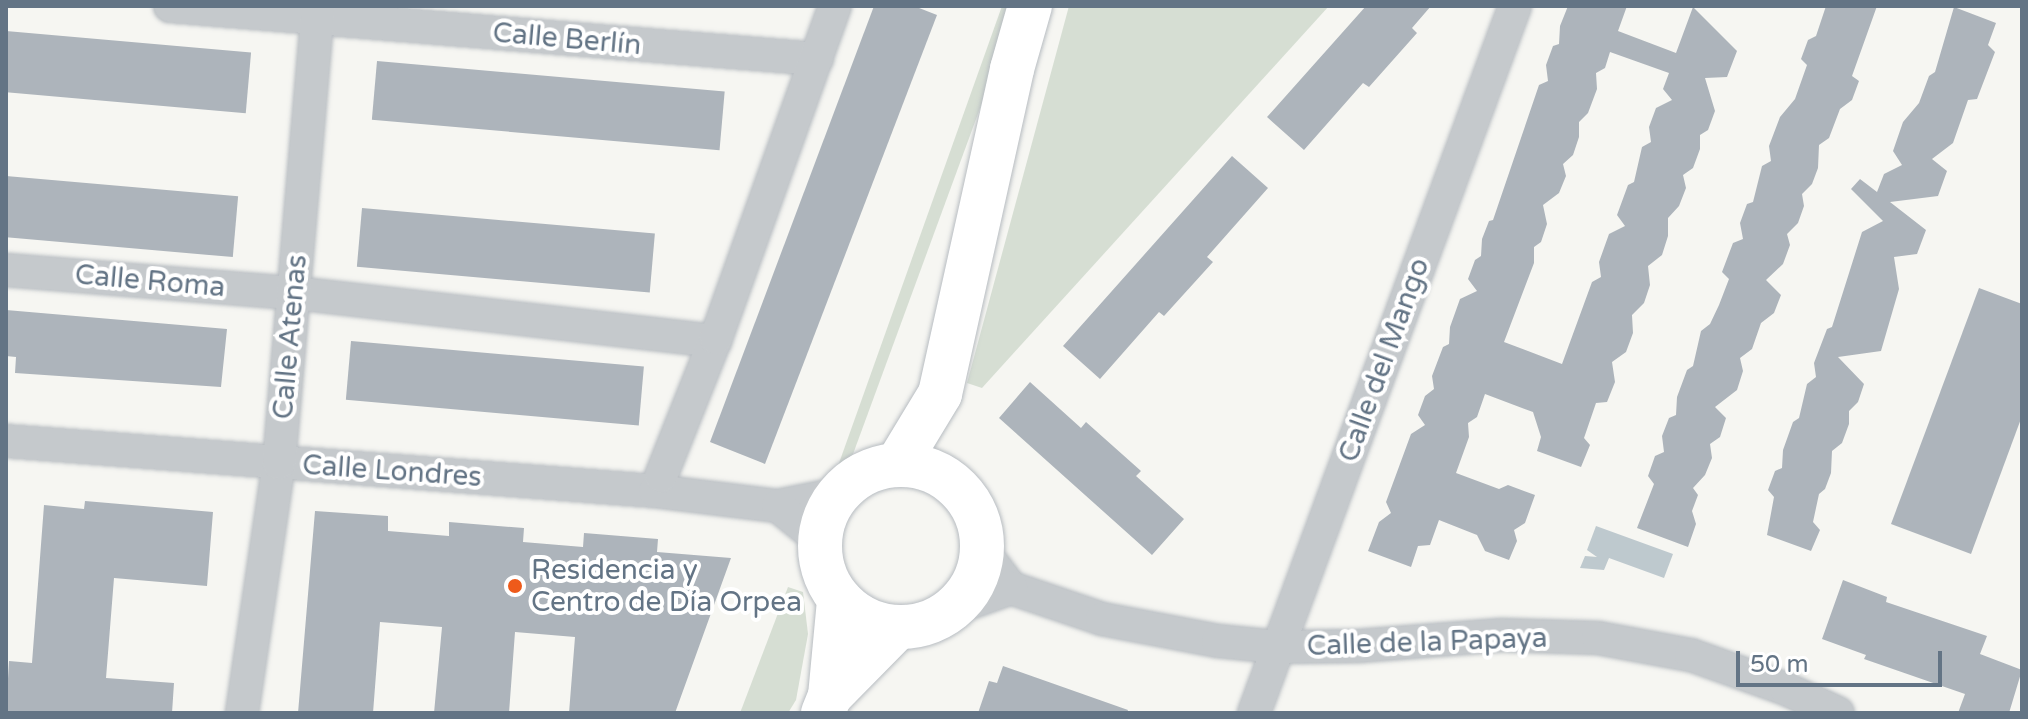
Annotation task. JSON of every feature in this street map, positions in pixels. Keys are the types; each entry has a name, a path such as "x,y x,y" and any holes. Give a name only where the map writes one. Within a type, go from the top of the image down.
{"main road":[{"path":"897,465 940,394 1012,69 1030,6"},
{"path":"940,394 951,482"},
{"path":"897,465 914,465 951,482 967,497 976,513 983,551 971,588 953,609 929,623 896,629 876,623 839,600 822,568 820,540 826,516 838,494 855,479 879,467 897,465"},
{"path":"826,705 839,600"},
{"path":"826,705 896,629"}],"street":[{"path":"170,6 318,12"},
{"path":"661,476 715,341 835,6"},
{"name":"Calle del Mango","path":"1254,713 1515,6"},
{"name":"Calle Berlín","path":"318,12 817,59"},
{"name":"Calle Atenas","path":"242,713 279,463 318,12"},
{"name":"Calle Roma","path":"6,270 294,293"},
{"path":"294,293 715,341"},
{"name":"Calle Londres","path":"6,441 655,491 778,506 838,494"},
{"path":"778,506 820,540"},
{"path":"953,609 1011,588 983,551"},
{"name":"Calle de la Papaya","path":"1011,588 1102,619 1218,641 1278,647 1358,646 1502,635 1598,638 1691,655 1786,689 1838,713"}],"shaded area":[{"path":"1002,6 1014,6 997,62 849,465 838,466"},
{"path":"1069,6 1329,6 982,388 967,383"},
{"path":"1596,526 1673,554 1664,578 1609,558 1604,570 1580,568 1585,556 1597,557 1587,550"},
{"path":"788,587 803,592 808,634 796,700 788,713 740,713"}],"building":[{"path":"874,6 914,6 937,15 765,464 710,442"},
{"path":"1366,6 1431,6 1412,28 1417,33 1369,87 1363,83 1304,150 1267,117"},
{"path":"1568,6 1627,6 1618,31 1676,53 1693,7 1737,51 1727,77 1705,78 1715,111 1708,130 1700,135 1700,149 1693,168 1683,175 1686,188 1679,206 1668,218 1668,236 1662,255 1648,266 1650,285 1644,303 1632,315 1633,333 1626,352 1612,362 1615,382 1607,402 1596,403 1584,438 1590,445 1581,467 1537,451 1541,437 1533,412 1485,394 1477,417 1468,423 1469,437 1456,473 1499,489 1508,485 1535,495 1525,523 1514,530 1517,541 1509,560 1485,551 1477,535 1439,520 1430,545 1418,546 1411,567 1368,551 1379,522 1391,513 1386,502 1411,434 1425,425 1418,415 1425,396 1434,389 1432,376 1443,347 1449,344 1450,327 1460,299 1477,291 1468,279 1475,260 1481,256 1482,239 1489,221 1493,220 1539,85 1548,81 1546,65 1553,46 1559,44 1560,26","holes":["1610,52 1669,73 1663,89 1672,100 1656,108 1649,127 1651,142 1642,147 1634,182 1628,185 1617,215 1625,226 1609,234 1599,262 1601,277 1592,282 1562,364 1504,342 1534,263 1534,247 1541,242 1547,224 1543,205 1559,193 1566,176 1563,164 1573,155 1579,137 1579,122 1588,113 1597,89 1596,73 1605,68"]},
{"path":"1826,6 1877,6 1852,76 1859,81 1852,100 1840,109 1829,138 1819,145 1818,168 1812,184 1802,194 1804,206 1798,223 1787,234 1790,245 1783,264 1766,280 1781,295 1774,313 1761,323 1752,349 1740,358 1743,371 1737,390 1715,407 1726,418 1720,437 1710,444 1712,458 1705,475 1693,488 1698,495 1692,511 1696,524 1688,547 1637,528 1654,484 1648,476 1655,456 1664,452 1662,436 1669,418 1676,415 1677,397 1687,370 1693,366 1701,331 1710,324 1729,279 1722,272 1733,243 1743,239 1740,223 1747,204 1753,202 1762,166 1771,161 1769,146 1780,117 1795,99 1807,65 1801,59 1808,40 1816,36"},
{"path":"1954,7 1996,23 1988,45 1995,52 1977,99 1968,100 1953,143 1932,159 1947,171 1938,196 1890,202 1926,230 1917,254 1894,257 1899,289 1881,351 1838,357 1864,384 1858,402 1849,411 1849,424 1842,443 1832,451 1831,473 1825,489 1819,494 1813,522 1820,530 1811,551 1767,535 1774,497 1768,490 1775,471 1782,468 1783,450 1793,422 1799,418 1807,384 1816,377 1814,363 1827,329 1832,327 1862,232 1883,221 1851,189 1860,179 1877,192 1884,174 1902,165 1893,151 1903,122 1919,103 1929,76 1935,72"},
{"path":"6,31 251,52 246,113 6,92"},
{"path":"377,61 725,91 720,150 372,120"},
{"path":"1232,156 1268,188 1207,257 1213,262 1164,316 1159,312 1100,379 1063,346"},
{"path":"6,176 238,196 233,257 6,237"},
{"path":"362,208 655,234 650,292 357,267"},
{"path":"1979,288 2022,304 2022,416 1971,554 1891,524"},
{"path":"6,310 227,329 221,387 15,373 16,357 6,356"},
{"path":"351,341 644,367 639,425 346,400"},
{"path":"1030,382 1081,428 1086,422 1141,471 1136,476 1184,519 1152,555 999,418"},
{"path":"85,501 213,512 207,586 114,578 106,678 174,683 172,713 6,713 9,661 32,663 44,505 84,509"},
{"name":"Residencia y Centro de Día Orpea","path":"315,511 388,516 388,531 449,536 449,522 524,528 523,542 583,547 584,533 658,539 657,552 731,558 675,713 569,713 575,637 515,632 509,713 434,713 442,627 380,622 373,713 298,713"},
{"path":"1843,580 1887,597 1886,602 1987,636 1980,654 2022,670 2009,713 1958,713 1965,694 1864,659 1866,655 1822,639"},
{"path":"1003,666 1128,710 1127,713 978,713 989,681 997,683"}],"place":[{"name":"Residencia y Centro de Día Orpea","path":"515,586"}]}
